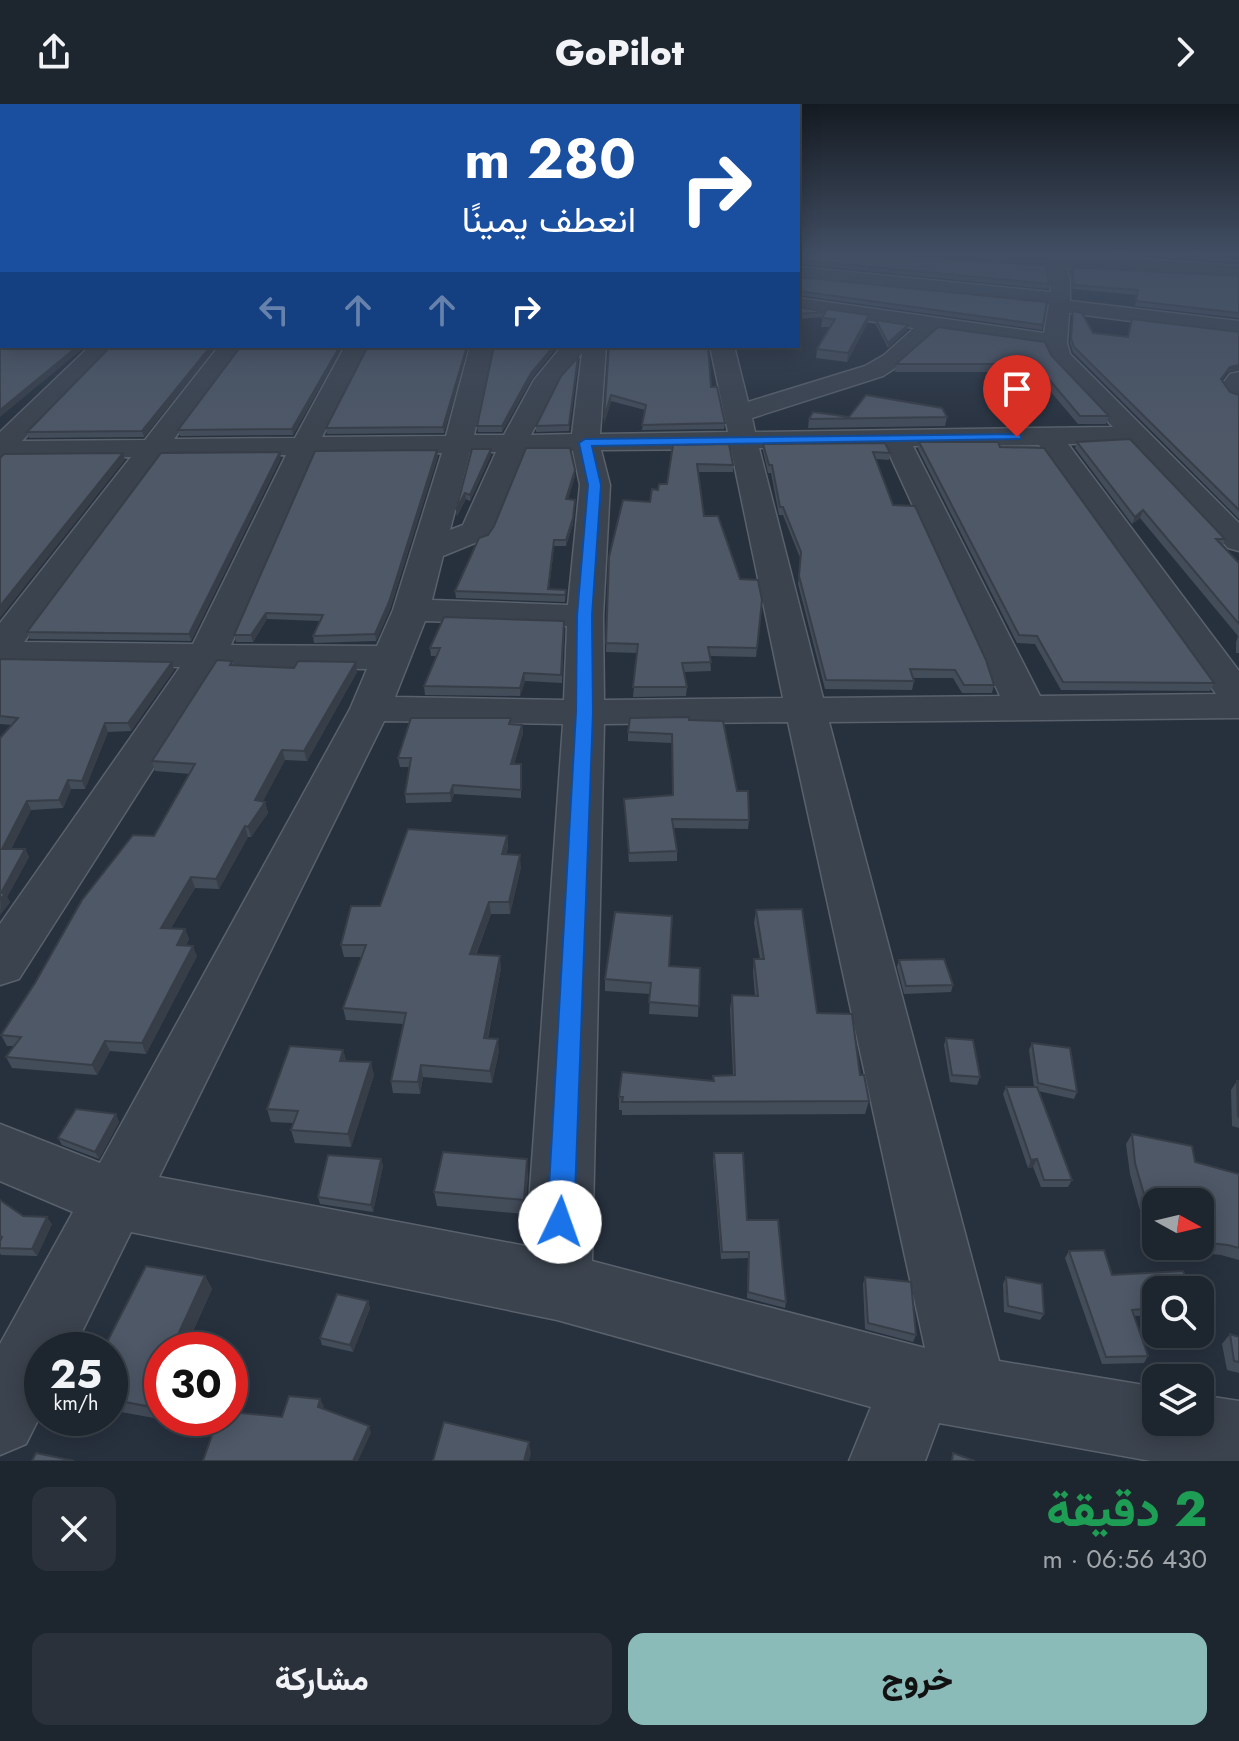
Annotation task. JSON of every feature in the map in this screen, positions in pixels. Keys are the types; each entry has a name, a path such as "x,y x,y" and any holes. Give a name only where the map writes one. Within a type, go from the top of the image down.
{"street":[{"path":"869,316 931,324 1057,349 1239,541"},
{"path":"1057,316 1057,349"},
{"path":"1195,316 1239,328"},
{"path":"739,427 801,395 874,371 931,324"},
{"path":"0,449 101,348"},
{"path":"0,650 229,348"},
{"path":"0,965 207,655 303,448 356,348"},
{"path":"0,1418 112,1198 370,709 411,610 458,445 482,348"},
{"path":"428,550 476,531 513,443 556,364 573,348"},
{"path":"557,1286 584,712 585,616 595,485 585,443 594,348"},
{"path":"722,348 805,708 944,1388 887,1461"},
{"path":"981,354 1057,349"},
{"path":"902,351 934,352"},
{"path":"1239,379 1234,382 1239,390"},
{"path":"801,395 885,438 1025,706"},
{"path":"0,449 585,443 739,427 885,438 1138,435"},
{"path":"1048,437 1239,698"},
{"path":"1193,492 1224,492"},
{"path":"411,610 585,616"},
{"path":"0,650 390,658"},
{"path":"370,709 584,712 1239,706"},
{"path":"0,1152 112,1198 557,1286 944,1388 1239,1439"}],"building":[{"path":"868,316 848,353 817,349 835,319 822,318"},
{"path":"981,316 1045,316 1043,325"},
{"path":"1073,316 1084,316 1093,333 1128,337 1132,319 1239,332 1239,365 1230,367 1221,379 1230,392 1239,395 1239,510 1074,347 1071,338"},
{"path":"876,320 908,325 888,343"},
{"path":"938,327 1045,342 1051,355 1109,416 1080,416 1036,364 896,364"},
{"path":"0,348 76,348 0,410"},
{"path":"109,348 209,348 142,431 27,432"},
{"path":"240,348 339,348 292,429 178,430"},
{"path":"367,348 466,348 443,427 326,428"},
{"path":"494,348 552,348 531,373 502,426 477,426"},
{"path":"609,348 708,348 711,387 717,387 725,423 642,425 646,405 611,395 604,418"},
{"path":"578,357 569,425 536,426 561,376"},
{"path":"866,395 942,408 947,417 809,419 813,412 849,417"},
{"path":"1130,439 1225,539 1216,539 1239,563 1239,624 1143,510 1135,517 1077,442"},
{"path":"919,442 998,442 1000,447 1044,448 1214,683 1063,682 1037,636 1019,635"},
{"path":"885,443 890,453 873,452 893,505 915,506 986,660 994,685 964,685 955,670 910,669 914,681 826,680 799,576 801,552 783,507 780,507 772,465 769,465 763,444"},
{"path":"729,444 733,465 697,464 704,516 718,516 740,579 758,580 762,600 757,648 708,647 711,662 682,663 687,687 633,687 638,644 606,643 609,557 623,500 650,502 652,489 658,490 659,484 667,484 673,445"},
{"path":"526,448 570,448 575,470 566,499 575,500 573,518 566,540 554,540 548,589 566,590 565,595 455,591 479,538 488,535 494,526"},
{"path":"472,449 491,449 470,495 465,493 456,510"},
{"path":"437,450 389,602 375,634 313,636 323,615 266,613 251,635 234,635 315,451"},
{"path":"280,452 189,634 27,632 161,453"},
{"path":"123,453 0,606 0,458 4,454"},
{"path":"444,617 564,621 561,675 524,673 520,688 424,686 440,648 430,648"},
{"path":"0,659 172,662 128,723 105,723 82,781 68,780 59,800 27,801 2,849 25,849 0,900 0,738 18,718 0,716"},
{"path":"217,660 232,661 230,665 294,668 298,661 356,662 304,751 282,750 255,800 265,802 248,827 245,826 216,879 191,877 161,928 185,929 177,945 193,946 142,1043 105,1041 92,1065 6,1057 21,1037 1,1035 35,983 82,900 133,835 154,836 195,764 152,761"},
{"path":"689,717 689,720 723,721 737,791 748,791 749,820 672,819 677,851 629,853 624,799 673,795 672,734 628,732 630,718"},
{"path":"411,718 511,718 509,724 522,725 511,764 521,764 521,790 453,785 450,793 405,794 411,758 398,758"},
{"path":"408,829 507,836 502,854 520,855 509,902 489,902 470,954 500,956 484,1038 498,1039 490,1071 421,1065 418,1082 391,1081 406,1013 343,1008 366,945 341,945 351,906 380,906"},
{"path":"802,909 817,1013 852,1014 860,1075 864,1075 869,1101 622,1102 623,1097 619,1097 622,1072 714,1081 713,1076 735,1075 732,995 758,996 754,959 764,959 756,910"},
{"path":"615,912 672,916 669,966 700,968 699,1006 649,1002 651,983 605,979"},
{"path":"944,959 953,985 906,986 899,960"},
{"path":"946,1038 973,1040 980,1077 952,1075"},
{"path":"1032,1043 1070,1048 1077,1092 1038,1083"},
{"path":"290,1046 343,1050 340,1061 371,1062 348,1134 291,1130 298,1111 267,1109"},
{"path":"1239,1081 1239,1117 1238,1116"},
{"path":"1006,1087 1037,1087 1072,1180 1044,1180 1037,1159 1031,1160"},
{"path":"76,1109 116,1114 95,1152 58,1138"},
{"path":"1132,1134 1192,1146 1195,1162 1239,1174 1239,1248 1214,1244 1214,1188 1142,1188 1135,1163"},
{"path":"443,1152 527,1159 524,1200 434,1192"},
{"path":"714,1153 743,1153 747,1220 778,1220 786,1302 748,1292 749,1252 722,1252"},
{"path":"328,1155 381,1159 371,1205 318,1197"},
{"path":"0,1200 23,1216 47,1217 32,1249 0,1248"},
{"path":"1104,1250 1112,1275 1183,1271 1185,1276 1142,1276 1142,1309 1132,1310 1142,1348 1145,1348 1148,1356 1106,1357 1069,1251"},
{"path":"146,1266 205,1276 179,1332 144,1332 144,1406 128,1402 128,1332 112,1332"},
{"path":"865,1277 911,1282 916,1335 868,1323"},
{"path":"1006,1277 1042,1284 1044,1314 1008,1306"},
{"path":"337,1294 368,1301 350,1345 320,1338"},
{"path":"1230,1334 1239,1337 1239,1362 1234,1361"},
{"path":"289,1396 320,1399 318,1407 369,1426 353,1461 203,1461 212,1436 248,1436 248,1414 282,1417"},
{"path":"444,1422 529,1442 524,1461 433,1461"},
{"path":"36,1453 74,1461 32,1461"},
{"path":"953,1453 975,1461 952,1461"}],"route":[{"path":"560,1222 584,712 585,616 595,485 585,443 1017,437"}]}
